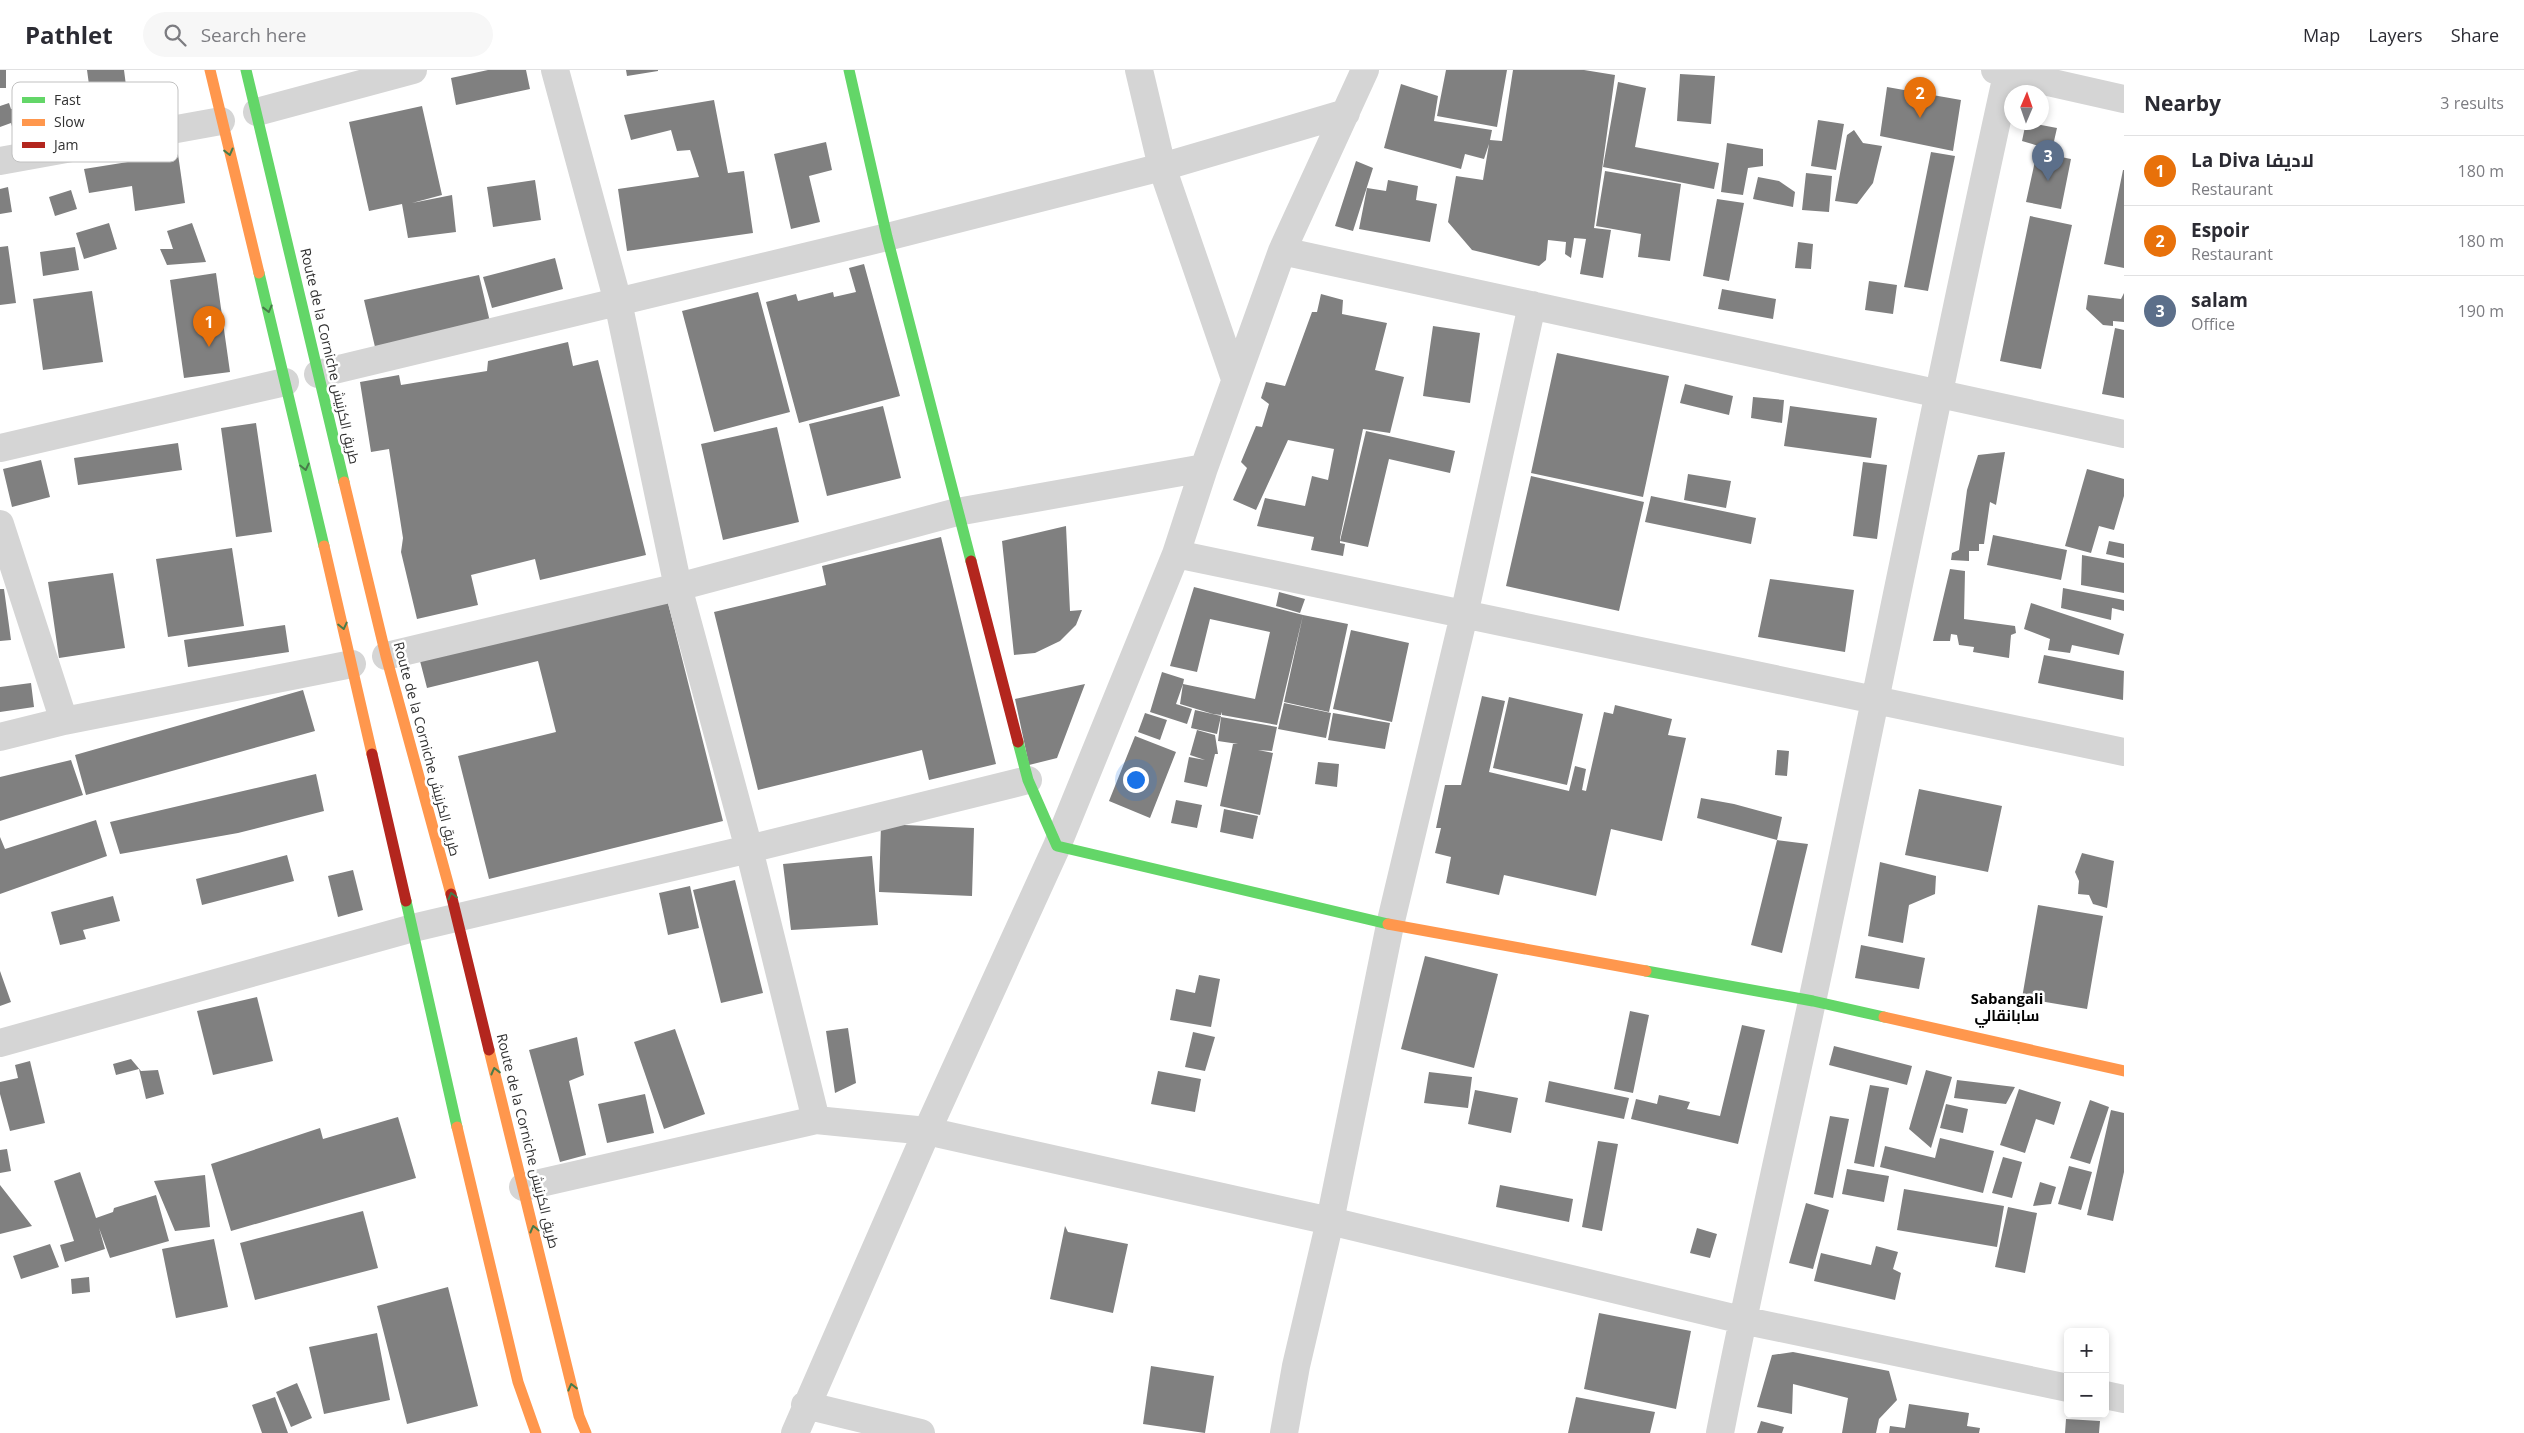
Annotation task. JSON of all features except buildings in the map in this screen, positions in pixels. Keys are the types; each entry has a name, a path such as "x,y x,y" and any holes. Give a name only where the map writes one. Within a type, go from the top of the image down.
{"street":[{"path":"210,70 352,664 506,1338 533,1432"},
{"name":"Route de la Corniche طريق الكرنيش","path":"246,70 386,656 457,918 579,1416 586,1433"},
{"path":"257,112 412,70"},
{"path":"555,70 618,302 678,587 749,849 816,1120"},
{"path":"849,70 887,238 1028,780 1057,846"},
{"path":"1139,70 1162,167 1235,379"},
{"path":"795,1433 805,1405 927,1131 1057,846 1176,554 1235,379 1282,251 1364,70"},
{"path":"1720,1433 1742,1320 1813,1001 2004,71 2124,99"},
{"path":"318,374 887,238 1162,167 1346,113"},
{"path":"178,129 222,121"},
{"path":"1282,251 2124,434"},
{"path":"1284,1433 1296,1366 1330,1221 1390,924 1464,616 1532,305"},
{"path":"0,448 285,382"},
{"path":"386,656 678,587 957,512 1204,468"},
{"path":"0,524 64,721"},
{"path":"1176,554 1291,576 1464,616 2124,752"},
{"path":"0,738 64,721 352,664"},
{"path":"0,1043 413,928 749,849 1028,780"},
{"path":"1057,846 1390,924 1813,1001 2124,1071"},
{"path":"524,1187 816,1120 927,1131 1330,1221 1742,1320 2064,1387"},
{"path":"2109,1397 2124,1399"},
{"path":"805,1405 921,1433"}],"traffic: fast":[{"path":"246,70 344,482"},
{"path":"849,70 887,237 971,561"},
{"path":"259,273 324,546"},
{"path":"1018,742 1028,780 1057,846 1388,924"},
{"path":"406,901 457,1127"},
{"path":"1646,971 1813,1001 1884,1017"}],"traffic: slow":[{"path":"210,70 259,273"},
{"path":"344,482 386,656 451,894"},
{"path":"324,546 372,754"},
{"path":"1388,924 1646,971"},
{"path":"1884,1017 2124,1071"},
{"path":"489,1050 579,1416 586,1433"},
{"path":"457,1127 518,1382 536,1433"}],"traffic: jam":[{"path":"971,561 1018,742"},
{"path":"372,754 406,901"},
{"path":"451,894 489,1050"}],"place":[{"name":"Espoir","path":"1920,118"},
{"name":"salam","path":"2048,181"},
{"name":"La Diva لاديفا","path":"209,347"}],"district":[{"name":"Sabangali سابانقالي","path":"2007,1008"}]}
